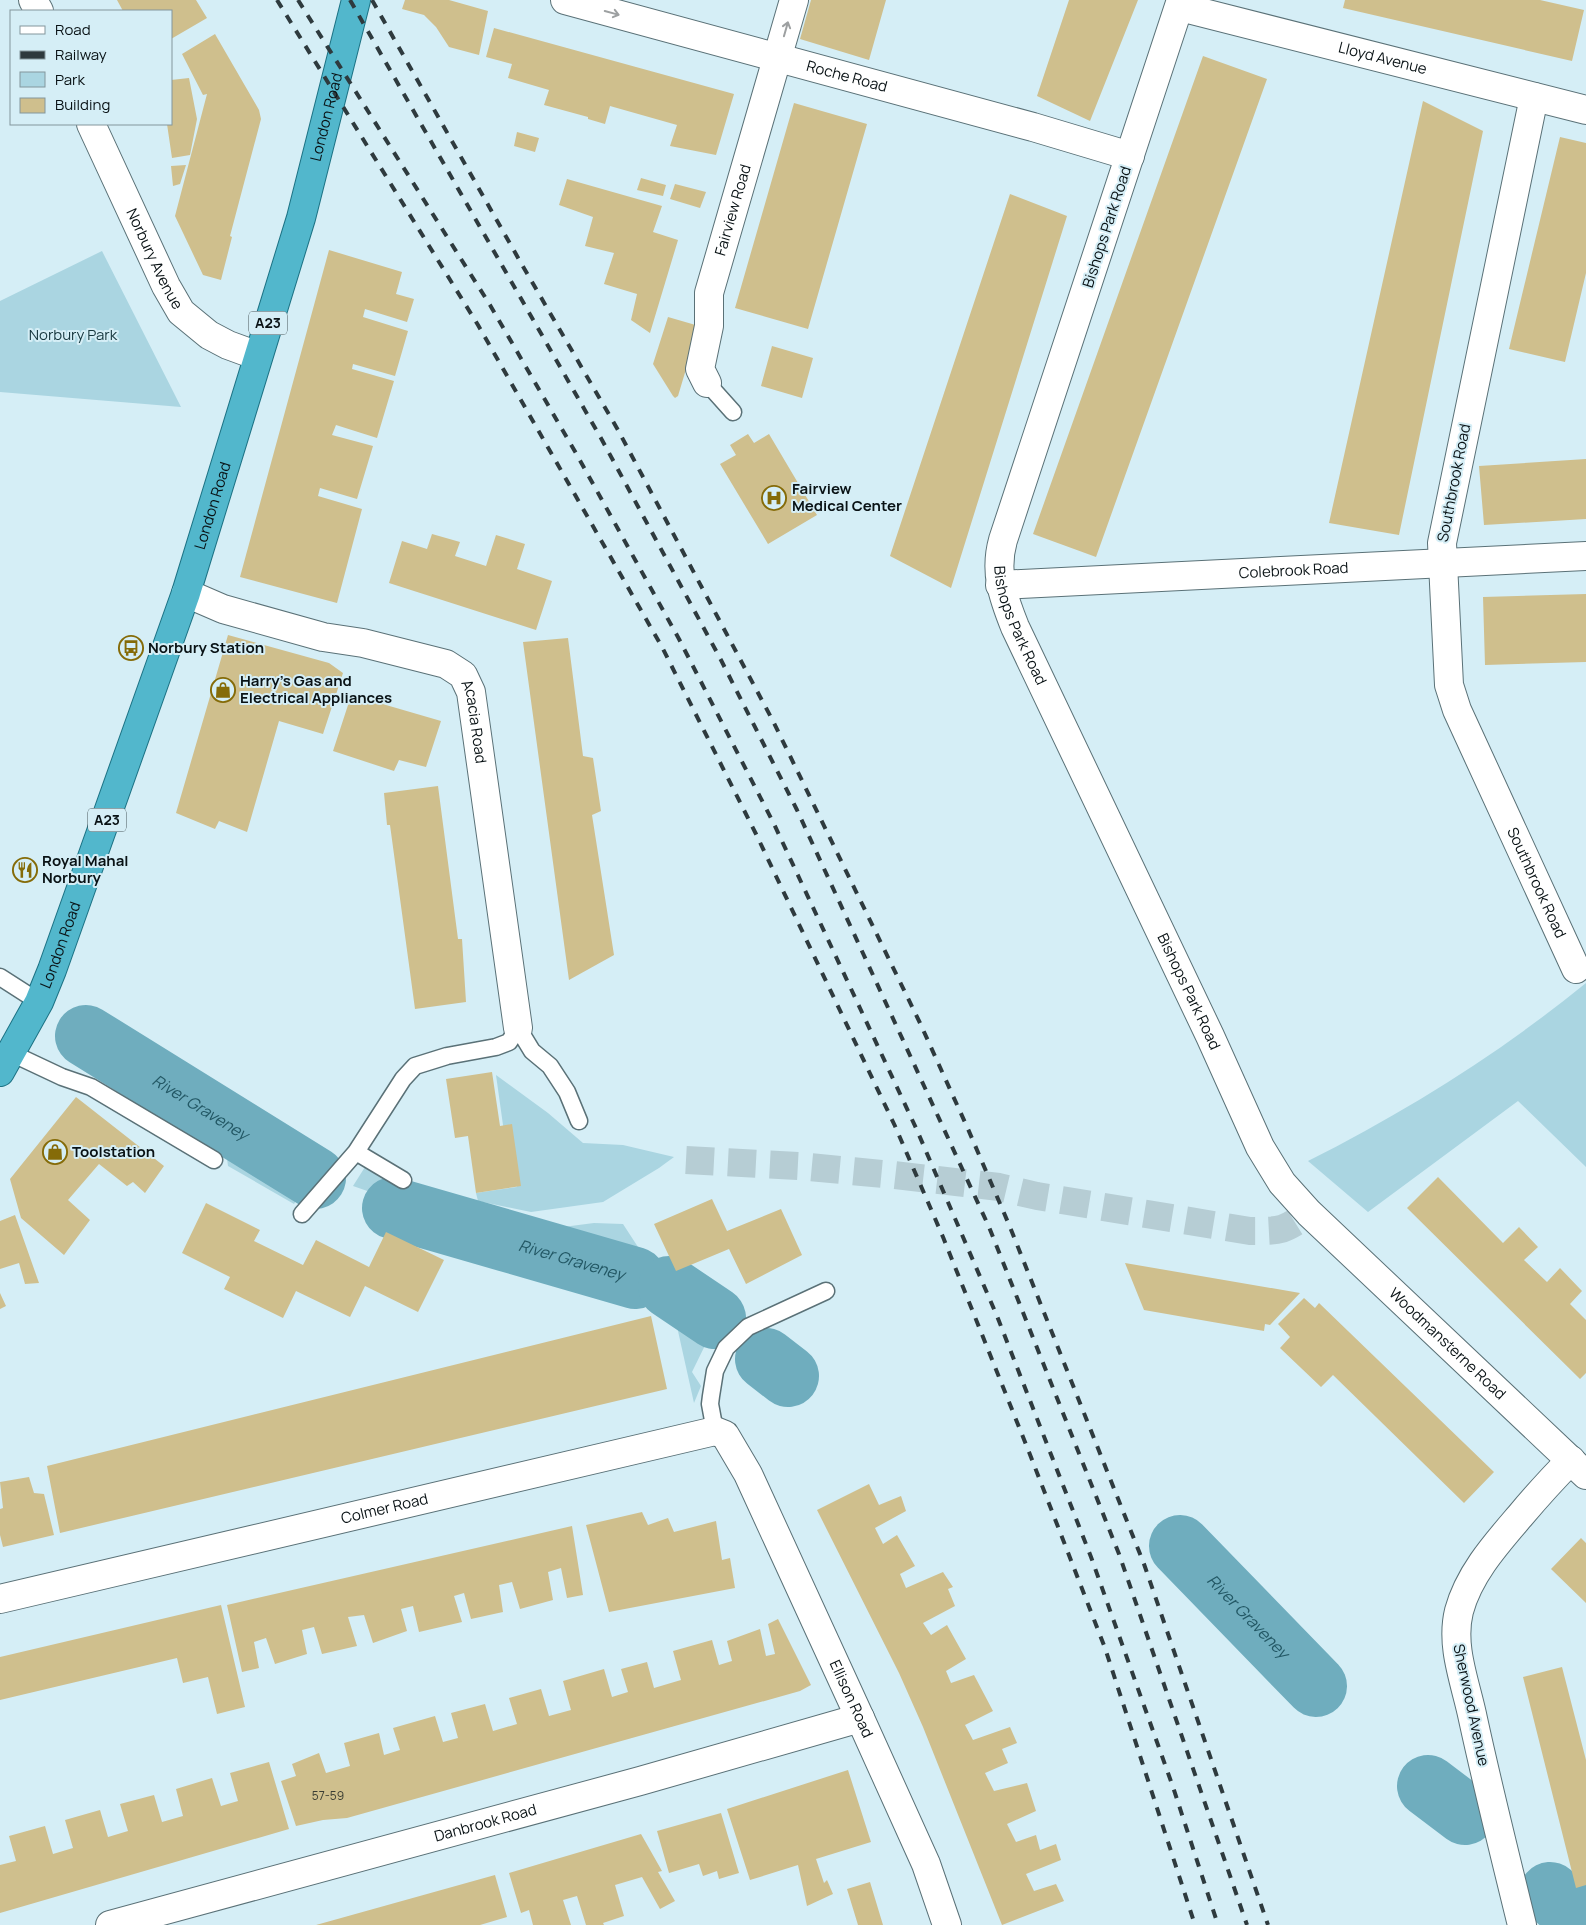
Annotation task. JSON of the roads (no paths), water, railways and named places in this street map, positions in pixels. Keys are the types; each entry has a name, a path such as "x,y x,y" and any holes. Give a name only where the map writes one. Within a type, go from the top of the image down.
{"highway":[{"name":"London Road","path":"39,1002 82,889 186,593 301,218 356,0"},
{"name":"A23","path":"6,1063 39,1002"}],"street":[{"name":"Roche Road","path":"565,0 1033,127 1130,156"},
{"name":"Fairview Road","path":"707,383 700,369 709,326 709,293 794,0"},
{"name":"Lloyd Avenue","path":"1180,3 1586,110"},
{"name":"Bishops Park Road","path":"1180,3 1003,540 999,554 998,569 1000,585 1015,627 1210,1036 1260,1147 1282,1183 1309,1214"},
{"name":"Southbrook Road","path":"1534,97 1442,543 1449,685 1457,710 1576,969"},
{"name":"Norbury Avenue","path":"91,125 166,286 181,312 209,335 228,345 258,356"},
{"name":"Colebrook Road","path":"1000,585 1586,556"},
{"name":"Acacia Road","path":"186,593 223,609 323,636 363,643 446,664 463,675 471,692 518,1028"},
{"name":"Woodmansterne Road","path":"1309,1214 1578,1468"},
{"name":"Ellison Road","path":"715,1431 725,1435 748,1474 926,1864 947,1925"},
{"name":"Colmer Road","path":"0,1599 715,1431"},
{"name":"Sherwood Avenue","path":"1522,1925 1494,1813 1455,1633 1460,1610 1472,1581 1495,1545 1551,1480 1578,1468"},
{"name":"Danbrook Road","path":"110,1925 640,1781 860,1718"}],"lane":[{"name":"Fairview Road","path":"707,383 733,412"},
{"path":"0,977 39,1002"},
{"path":"302,1214 356,1152 403,1079 415,1066 447,1056 496,1047 509,1042 518,1028 532,1051 550,1066 566,1092 578,1122"},
{"path":"6,1063 62,1077 91,1087 214,1160"},
{"path":"356,1152 403,1180"},
{"path":"715,1431 710,1404 711,1396 715,1371 726,1348 748,1327 826,1291"}],"waterway":[{"name":"River Graveney","path":"86,1036 315,1178"},
{"name":"River Graveney","path":"393,1208 635,1278"},
{"name":"River Graveney","path":"669,1287 715,1318"},
{"name":"River Graveney","path":"766,1359 788,1376"},
{"name":"River Graveney","path":"1180,1546 1316,1686"},
{"name":"River Graveney","path":"1428,1786 1465,1814"},
{"name":"River Graveney","path":"1550,1893 1573,1913"}],"tunnel":[{"path":"686,1160 798,1166 999,1187 1037,1196 1250,1231 1282,1229 1309,1213"}],"railway":[{"path":"277,0 478,325 662,647 756,834 895,1126 943,1237 1105,1648 1195,1925"},
{"path":"298,0 490,305 577,455 679,639 774,824 916,1128 997,1316 1091,1557 1173,1787 1218,1925"},
{"path":"350,0 602,440 721,660 797,810 989,1227 1119,1554 1247,1925"},
{"path":"372,0 618,430 773,721 920,1023 1010,1227 1144,1564 1268,1925"}],"place":[{"name":"Fairview Medical Center","path":"774,498"},
{"name":"Norbury Station","path":"131,648"},
{"name":"Harry's Gas and Electrical Appliances","path":"223,690"},
{"name":"Royal Mahal Norbury","path":"25,870"},
{"name":"Toolstation","path":"55,1152"}],"park label":[{"name":"Norbury Park","path":"73,335"}]}
